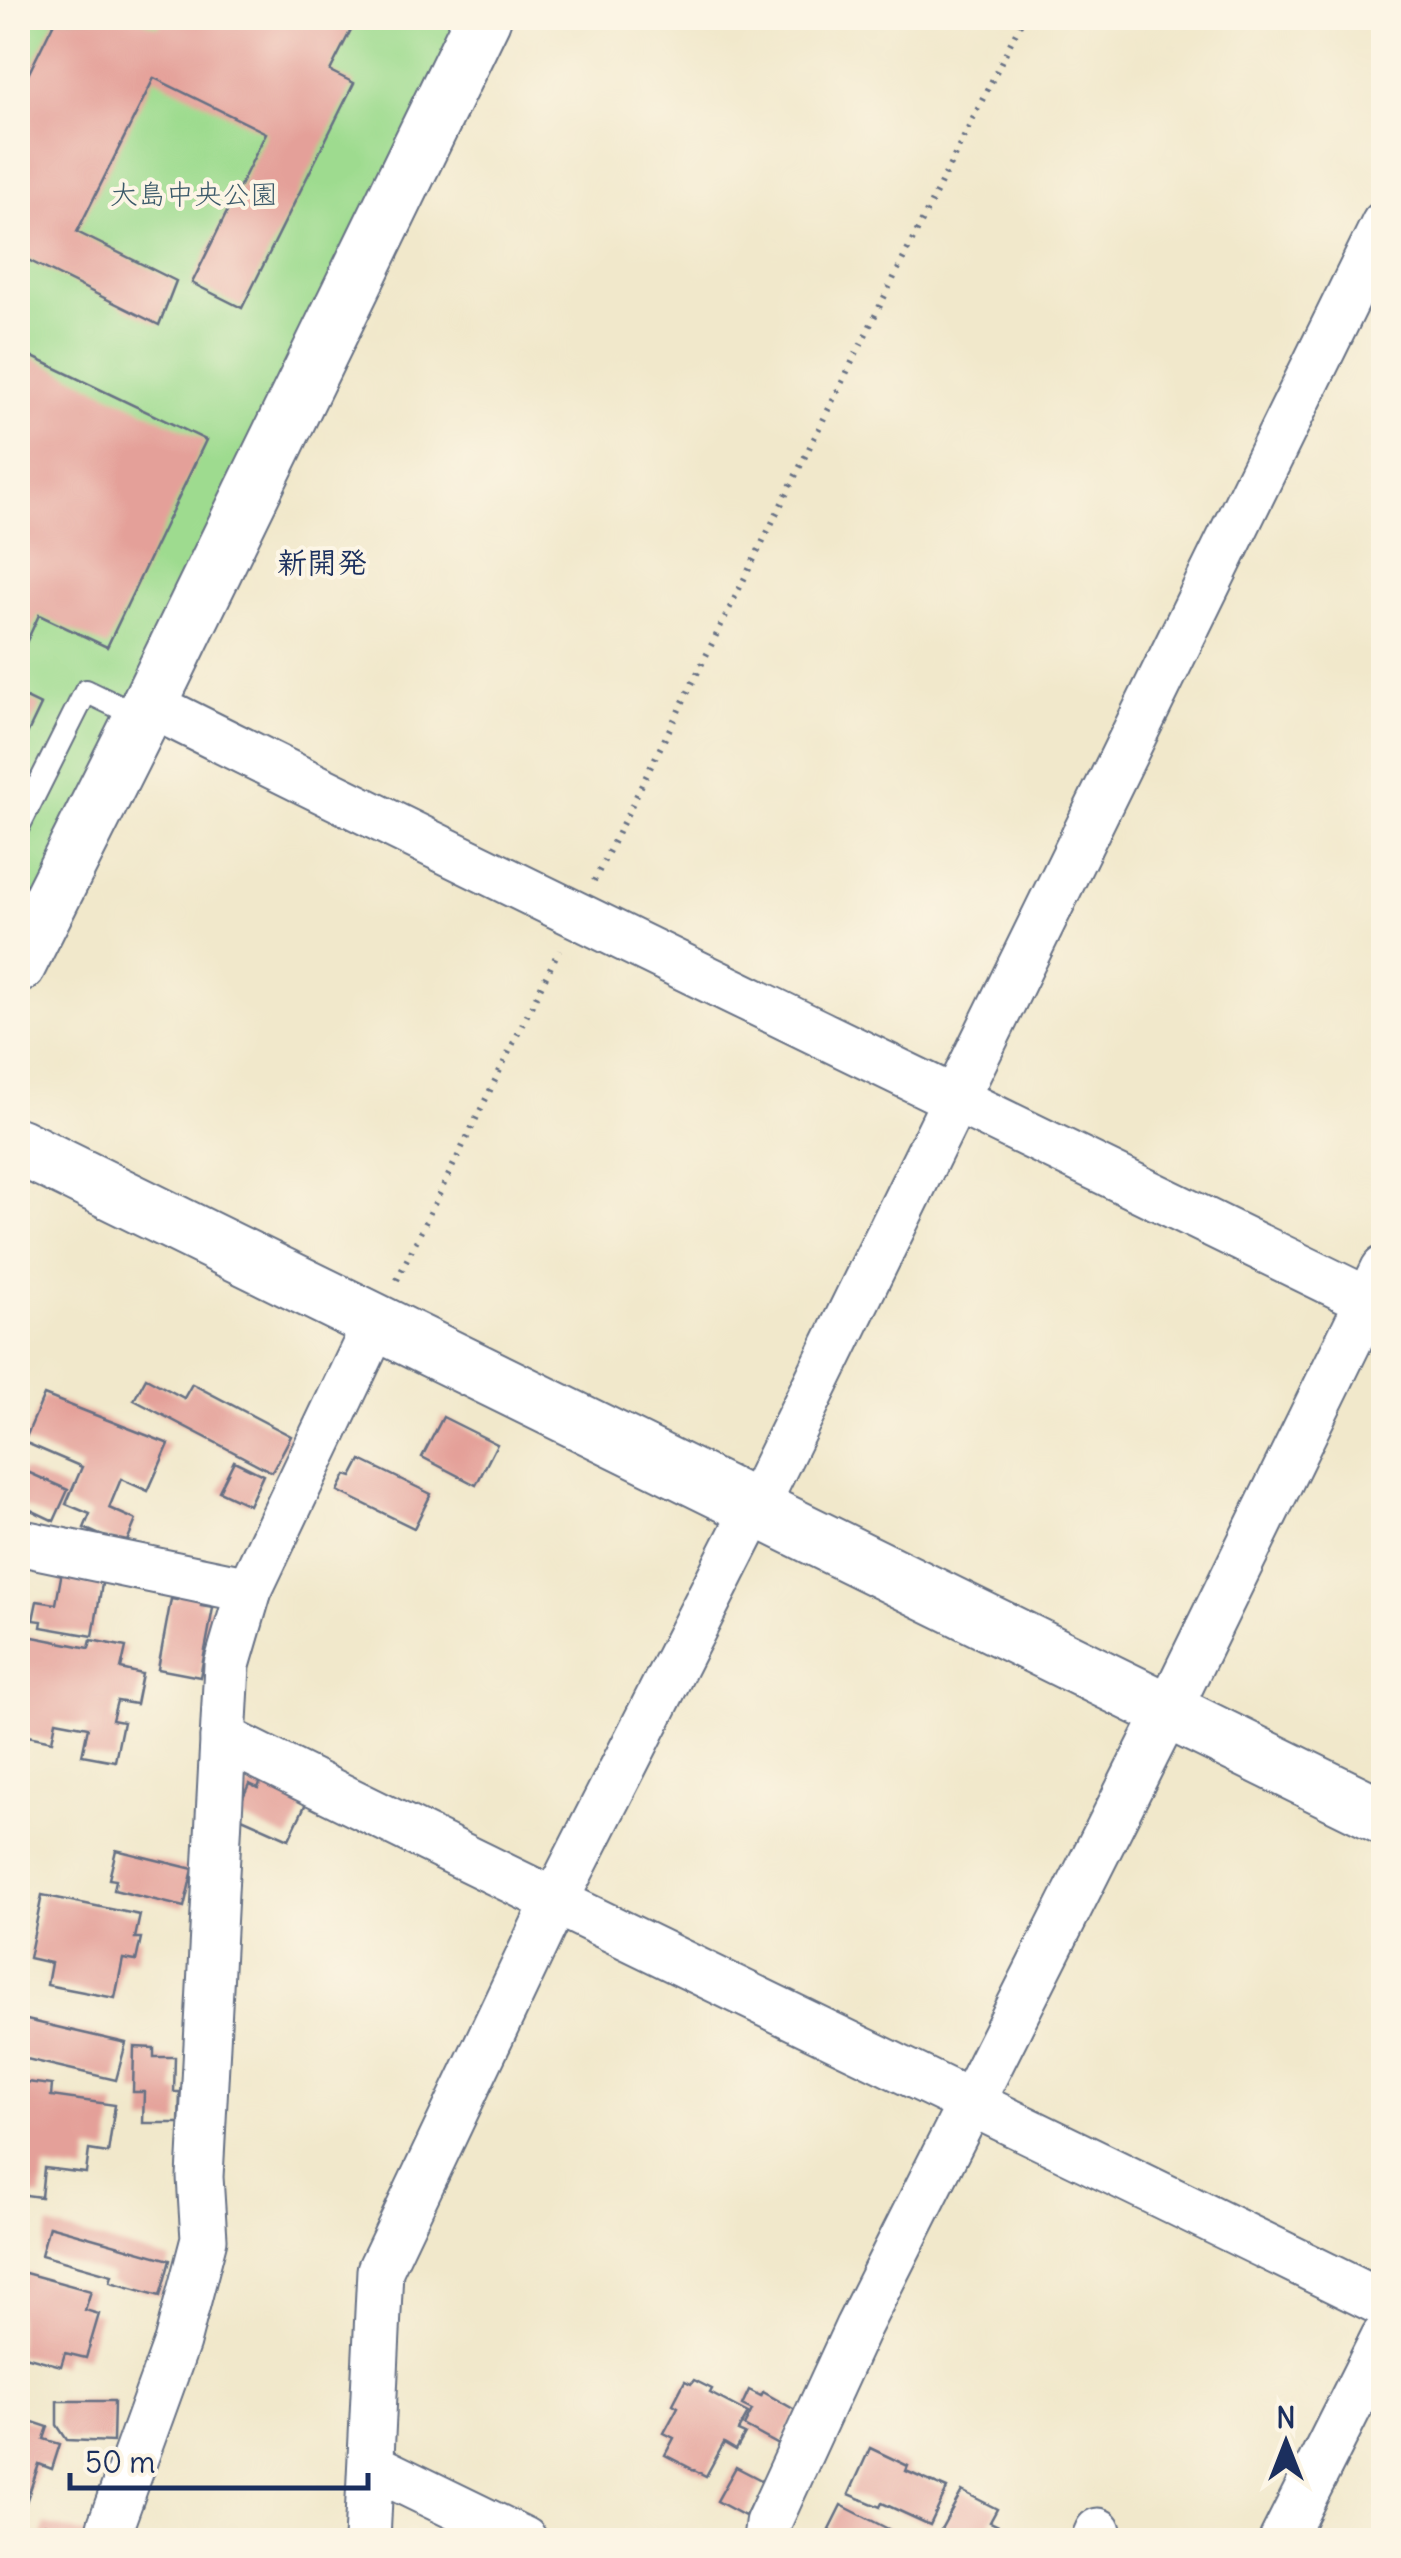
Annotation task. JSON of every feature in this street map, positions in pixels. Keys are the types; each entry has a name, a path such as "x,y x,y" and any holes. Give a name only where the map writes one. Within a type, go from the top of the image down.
{"street":[{"path":"18,965 40,900 146,711 483,18"},
{"path":"367,2540 380,2270 554,1903 755,1508 1384,224"},
{"path":"146,711 956,1098 1378,1292 858,2327 768,2523 766,2540"},
{"path":"18,1146 1384,1817"},
{"path":"110,2540 110,2528 177,2342 204,2239 200,2178 227,1665 248,1590 377,1322"},
{"path":"18,1542 248,1590"},
{"path":"223,1738 554,1903 972,2101 1384,2304"},
{"path":"1282,2540 1384,2337"},
{"path":"372,2466 524,2540"}],"lane":[{"path":"18,827 86,690 146,711"}],"path":[{"path":"377,1322 1023,18"}],"green space":[{"name":"大島中央公園","path":"18,18 478,18 18,956"}],"building":[{"path":"56,18 138,18 158,27 163,18 357,18 330,71 354,83 242,308 192,283 266,133 154,78 77,232 176,281 159,325 18,255 18,95"},
{"path":"18,350 206,440 107,647 39,615 18,660"},
{"path":"18,694 41,705 18,753"},
{"path":"146,1378 184,1398 192,1384 291,1436 272,1472 134,1400"},
{"path":"44,1395 169,1444 148,1491 121,1479 109,1508 136,1520 125,1546 84,1528 90,1514 66,1504 82,1467 24,1442"},
{"path":"443,1417 497,1444 476,1485 422,1457"},
{"path":"361,1460 431,1494 414,1528 338,1491 346,1475 352,1477"},
{"path":"234,1461 263,1475 249,1505 219,1491"},
{"path":"23,1470 68,1490 54,1521 18,1504 18,1482"},
{"path":"62,1571 103,1578 93,1636 41,1627 42,1621 33,1620 37,1601 56,1604"},
{"path":"179,1591 203,1596 201,1606 213,1608 200,1677 158,1669 171,1599 177,1600"},
{"path":"28,1636 89,1648 91,1640 126,1647 121,1669 142,1674 136,1704 117,1701 112,1720 123,1722 115,1761 82,1755 88,1727 56,1721 52,1741 18,1734 22,1691 18,1690 18,1646 26,1648"},
{"path":"262,1778 308,1799 289,1839 235,1815 249,1784 258,1788"},
{"path":"116,1850 193,1869 184,1907 114,1890 116,1880 109,1879"},
{"path":"42,1895 140,1915 136,1961 123,1959 115,1998 47,1985 51,1963 29,1958"},
{"path":"18,2018 126,2043 116,2080 18,2057"},
{"path":"134,2047 154,2048 154,2057 175,2057 174,2092 180,2092 179,2123 143,2123 144,2092 133,2092"},
{"path":"18,2081 52,2085 51,2096 115,2105 108,2153 89,2150 86,2173 44,2168 41,2197 18,2194"},
{"path":"49,2226 170,2260 160,2296 110,2282 112,2275 41,2255"},
{"path":"18,2271 91,2291 85,2310 99,2314 86,2358 65,2353 61,2366 18,2354"},
{"path":"694,2380 748,2413 738,2431 745,2434 736,2450 724,2443 706,2476 665,2455 674,2438 664,2433 678,2407 673,2404 685,2381 691,2384"},
{"path":"749,2390 761,2396 763,2392 797,2411 779,2445 744,2426 752,2410 742,2405"},
{"path":"57,2401 114,2401 113,2442 67,2440 57,2425"},
{"path":"18,2417 48,2427 44,2439 60,2444 52,2469 39,2464 25,2505 18,2502"},
{"path":"870,2448 908,2466 906,2471 947,2489 930,2525 882,2503 880,2507 849,2494"},
{"path":"736,2467 763,2481 745,2516 717,2501"},
{"path":"962,2491 997,2509 990,2522 1005,2529 998,2540 935,2540"},
{"path":"841,2505 910,2540 843,2540 845,2537 829,2529"},
{"path":"45,2524 95,2540 18,2540 18,2531 42,2537"}],"district":[{"name":"新開発","path":"322,563"}]}
